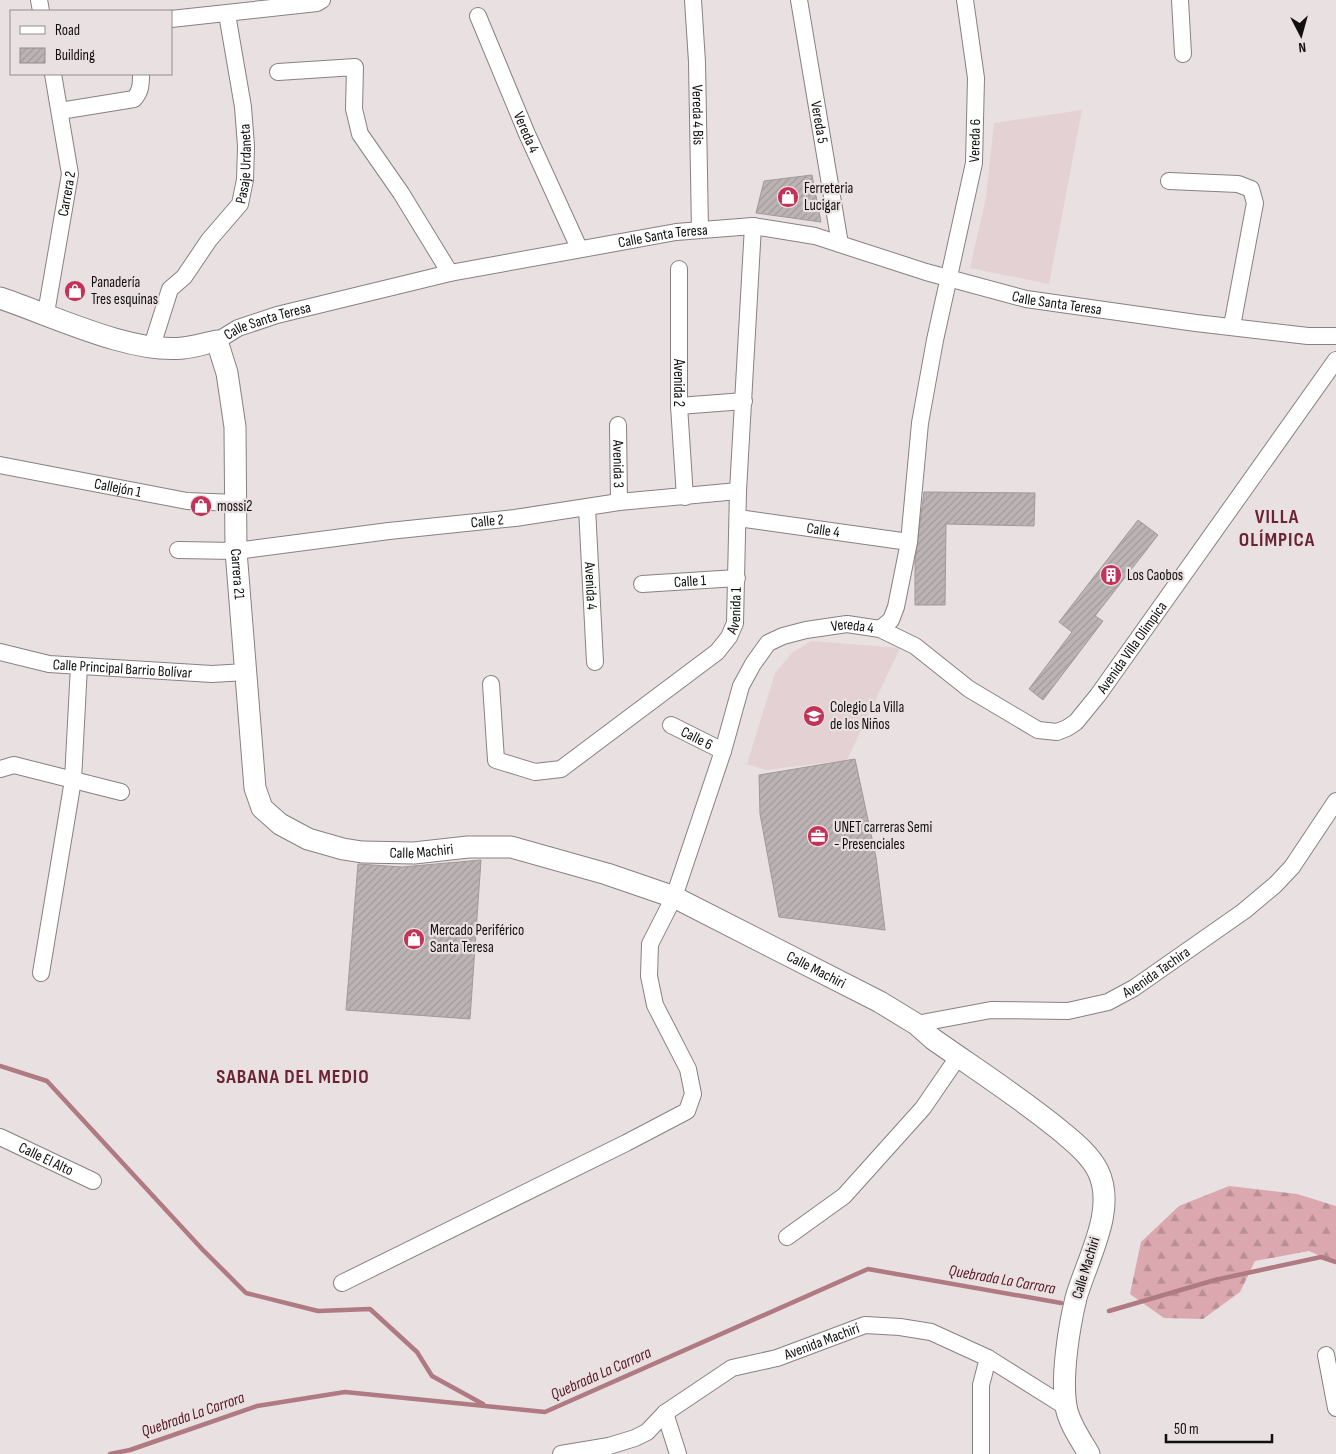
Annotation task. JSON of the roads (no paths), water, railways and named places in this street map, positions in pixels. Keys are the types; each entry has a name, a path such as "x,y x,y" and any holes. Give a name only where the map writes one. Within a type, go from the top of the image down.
{"street":[{"path":"172,19 317,3 322,0"},
{"name":"Vereda 4 Bis","path":"693,0 697,62 700,230"},
{"name":"Vereda 5","path":"799,0 840,244"},
{"name":"Vereda 6","path":"949,278 974,162 976,78 965,0"},
{"path":"1180,0 1183,54"},
{"name":"Pasaje Urdaneta","path":"152,346 170,289 184,277 209,240 240,204 245,180 246,146 243,107 227,14"},
{"name":"Vereda 4","path":"478,16 526,134 579,248"},
{"path":"278,72 355,67 354,109 360,134 401,193 450,273"},
{"name":"Carrera 2","path":"46,314 70,174 53,75"},
{"path":"60,111 134,99 141,86 141,75"},
{"path":"1169,181 1238,184 1251,189 1255,204 1232,326"},
{"name":"Calle Santa Teresa","path":"0,298 88,330 152,346 182,348 217,341 238,328 277,315 450,273 579,248 700,230 752,226 815,236 949,278 1026,299 1112,312 1308,336 1336,336"},
{"name":"Avenida 1","path":"491,684 496,760 535,772 561,769 717,652 730,637 735,623 738,491 752,226"},
{"name":"Avenida 2","path":"680,269 679,406 685,497"},
{"name":"Vereda 4","path":"342,1283 626,1143 686,1111 693,1094 688,1069 655,1005 649,976 650,944 674,897 742,686 753,664 768,643 783,636 806,630 847,624 880,629 891,620 896,607 909,542 920,423 935,340 949,278"},
{"name":"Carrera 21","path":"217,341 227,373 234,427 236,551 256,788 262,808"},
{"name":"Avenida Villa Olimpica","path":"880,629 916,646 968,689 1010,716 1038,730 1057,732 1067,728 1076,722 1103,688 1336,360"},
{"path":"679,406 744,401"},
{"name":"Avenida 3","path":"618,425 620,502"},
{"name":"Callejón 1","path":"0,466 187,501 236,504"},
{"name":"Calle 2","path":"178,550 236,551 514,511 587,508 620,502 738,491"},
{"name":"Avenida 4","path":"587,508 595,662"},
{"name":"Calle 4","path":"738,518 909,542"},
{"name":"Calle 1","path":"642,584 737,578"},
{"name":"Calle Principal Barrio Bolívar","path":"0,652 49,664 212,674 246,672"},
{"path":"41,973 73,780 79,666"},
{"name":"Calle 6","path":"670,724 722,751"},
{"path":"0,769 14,765 121,792"},
{"name":"Avenida Tachira","path":"916,1024 991,1010 1068,1011 1108,1002 1134,988 1244,911 1292,867 1334,807"},
{"name":"Calle Machiri","path":"262,808 280,824 308,839 343,849 362,852 414,852 468,847 511,847 607,874 674,897 872,998 916,1024 958,1057 1046,1119 1087,1155 1098,1172 1105,1200 1101,1223 1076,1299 1069,1332 1066,1358 1066,1407"},
{"path":"787,1237 849,1190 923,1108 958,1057"},
{"name":"Calle El Alto","path":"0,1137 93,1181"},
{"name":"Avenida Machirí","path":"561,1454 609,1446 635,1438 647,1432 665,1413 732,1368 777,1358 865,1324 931,1332 988,1358 1066,1407"},
{"path":"1326,1355 1336,1408"},
{"path":"981,1454 981,1385 988,1358"},
{"path":"1066,1407 1089,1454"},
{"path":"665,1413 678,1454"}],"waterway":[{"path":"0,1066 47,1081 202,1249 246,1293 318,1311 370,1309 417,1352 432,1376 483,1404"},
{"name":"Quebrada La Carrora","path":"1109,1311 1215,1280 1321,1257 1336,1262"},
{"name":"Quebrada La Carrora","path":"110,1454 130,1450 257,1406 345,1392 545,1412 868,1269 1061,1303"}],"place":[{"name":"Ferreteria Lucigar","path":"788,197"},
{"name":"Panadería Tres esquinas","path":"75,291"},
{"name":"mossi2","path":"201,506"},
{"name":"Los Caobos","path":"1111,575"},
{"name":"Colegio La Villa de los Niños","path":"814,716"},
{"name":"UNET carreras Semi - Presenciales","path":"818,836"},
{"name":"Mercado Periférico Santa Teresa","path":"414,939"}],"district":[{"name":"VILLA OLÍMPICA","path":"1277,528"},
{"name":"SABANA DEL MEDIO","path":"293,1077"}]}
